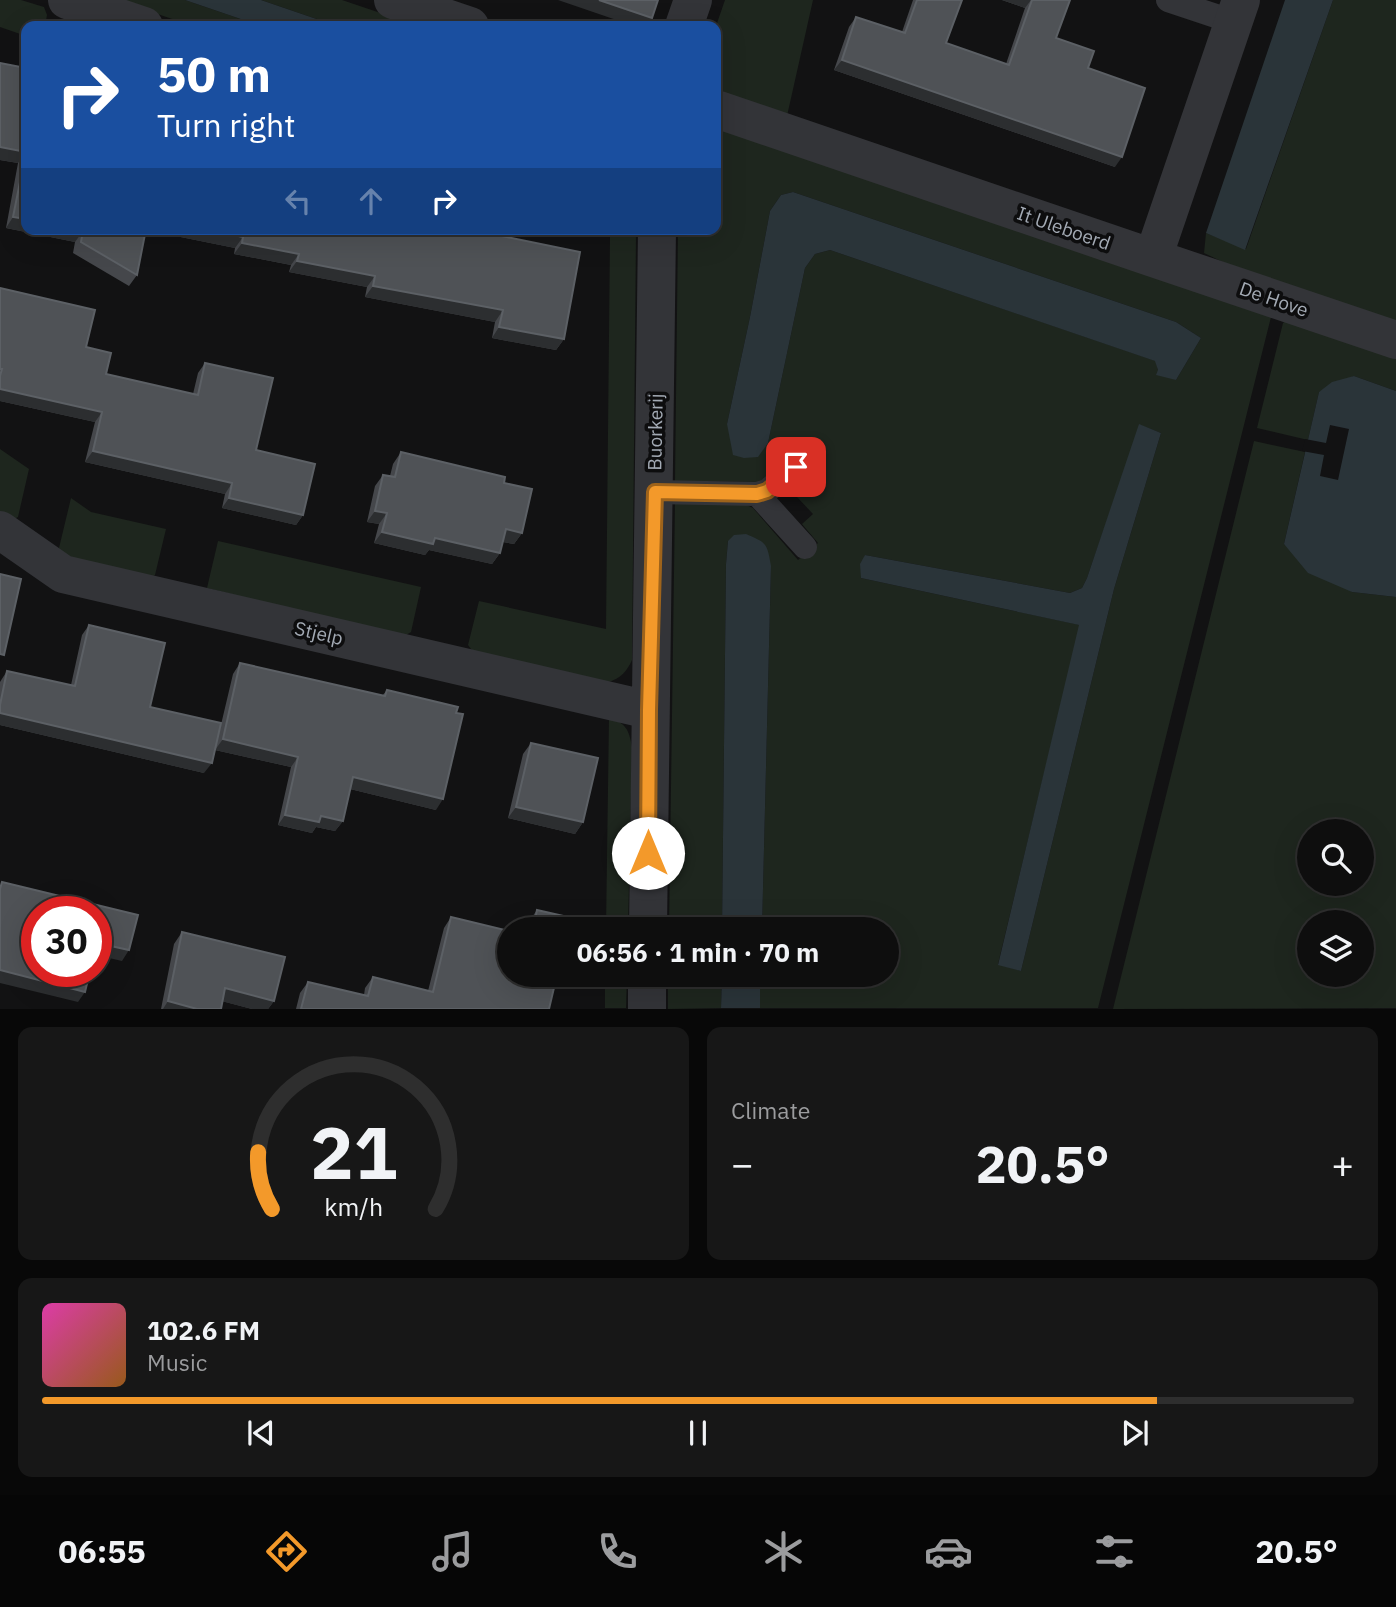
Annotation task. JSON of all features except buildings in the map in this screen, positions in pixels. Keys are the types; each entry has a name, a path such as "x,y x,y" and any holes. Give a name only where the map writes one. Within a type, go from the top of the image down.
{"street":[{"path":"67,0 129,21"},
{"path":"393,0 455,21"},
{"path":"686,21 693,0"},
{"path":"1153,258 1238,11"},
{"name":"It Uleboerd","path":"721,111 1153,258"},
{"name":"Buorkerij","path":"648,917 657,235"},
{"name":"De Hove","path":"1153,258 1396,340"},
{"name":"Stjelp","path":"0,530 63,574 649,710"},
{"path":"647,987 647,1009"}],"lane":[{"path":"1168,0 1238,11"},
{"path":"655,492 757,494 767,491 796,467"},
{"path":"757,494 805,547"}],"shaded area":[{"path":"0,0 21,0 44,7 47,15 46,21 21,21 21,34 0,27"},
{"path":"116,0 185,0 246,21 178,21"},
{"path":"185,0 261,0 322,21 246,21"},
{"path":"261,0 342,0 404,21 322,21"},
{"path":"725,0 813,0 787,116 732,97 721,90 721,21 718,21"},
{"path":"1285,0 1333,0 1245,250 1206,233"},
{"path":"1333,0 1396,0 1396,325 1227,264 1204,253 1206,233 1246,249"},
{"path":"727,127 1271,317 1098,1008 760,1008 760,987 899,987 899,917 762,917 771,566 728,541 722,917 669,917 675,501 744,504 753,508 798,560 818,543 802,524 813,514 781,480 675,481 678,235 721,235 721,129","holes":["793,192 1176,322 1201,338 1176,380 1158,370 1156,361 830,250 815,254 805,268 768,443 727,424 770,211 781,195","1140,425 1161,433 1114,589 1021,971 998,964 1080,625 861,578 865,555 1070,593 1082,588"]},
{"path":"793,192 1176,322 1201,338 1176,380 1156,375 1158,370 1155,361 830,250 815,254 805,268 768,443 758,457 744,458 733,455 727,424 770,211 781,195"},
{"path":"605,235 636,235 632,660 623,674 609,682 474,653 468,645 479,601 606,629 610,237"},
{"path":"1290,318 1396,353 1396,391 1354,376 1319,392 1308,440 1257,428 1283,323"},
{"path":"1354,376 1396,391 1396,597 1352,592 1308,573 1284,544 1319,392 1332,382"},
{"path":"1139,424 1161,433 1114,589 1021,971 998,965 1079,625 861,578 860,564 865,555 1070,593 1082,588"},
{"path":"1254,441 1305,452 1284,544 1352,592 1396,597 1396,1008 1113,1009"},
{"path":"0,449 29,469 18,517 12,520 0,512"},
{"path":"71,498 91,512 166,529 155,575 150,578 65,557 59,548"},
{"path":"746,534 765,545 771,566 762,917 722,917 726,564 728,541 734,535"},
{"path":"218,541 421,587 411,632 403,637 207,588"},
{"path":"609,717 626,728 632,747 628,917 606,917"},
{"path":"605,987 627,987 626,1008 605,1008"},
{"path":"668,987 722,987 721,1008 668,1009"},
{"path":"722,987 760,987 760,1008 721,1008"}],"pier":[{"path":"1330,425 1349,429 1338,480 1320,476 1324,455 1302,451 1305,439 1326,443"}],"route":[{"path":"648,853 655,492 757,494 767,491 796,467"}]}
